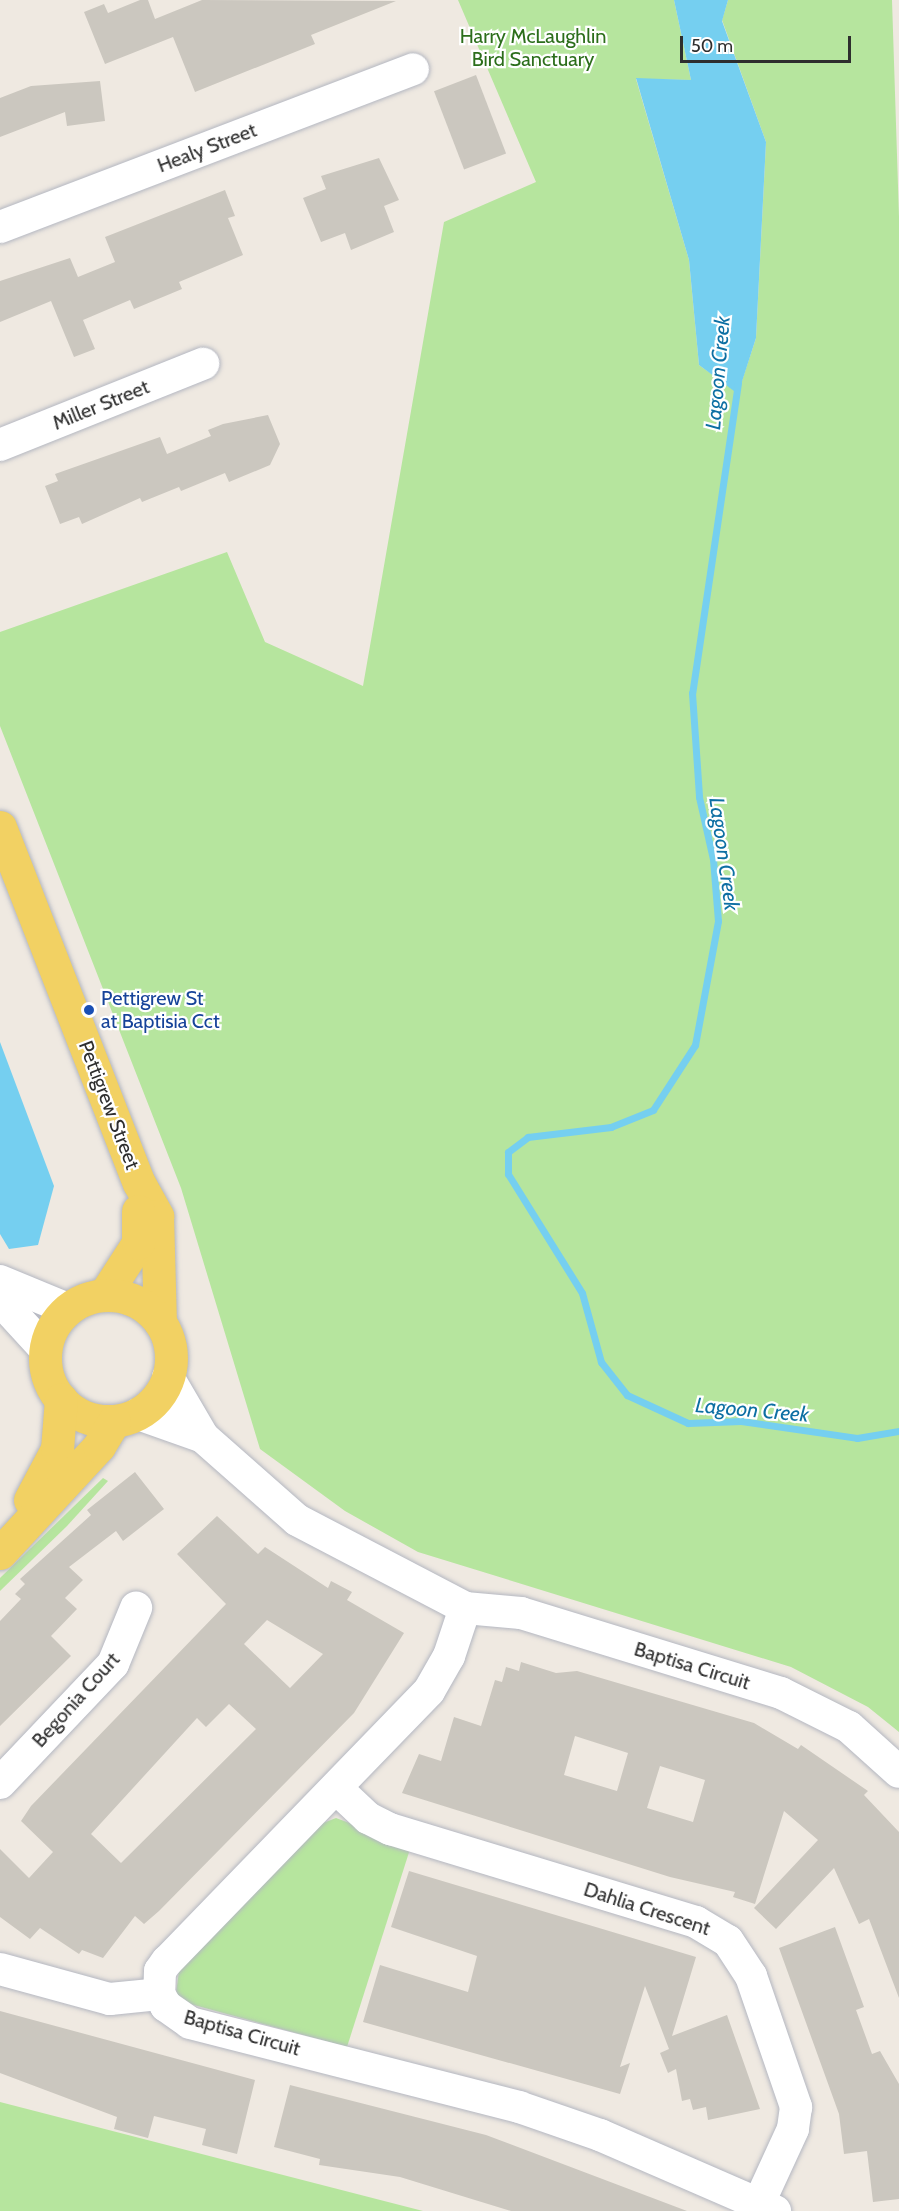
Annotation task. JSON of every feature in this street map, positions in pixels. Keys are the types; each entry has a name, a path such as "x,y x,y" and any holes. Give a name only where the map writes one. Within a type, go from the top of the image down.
{"main road":[{"name":"Pettigrew Street","path":"0,827 139,1183 157,1216 160,1322"},
{"name":"Pettigrew Street","path":"105,1294 138,1243 139,1183"},
{"path":"0,1552 126,1417 168,1377 172,1358 160,1322 126,1296 105,1294 68,1309 49,1335 46,1350 51,1384 61,1399 94,1419 126,1417"},
{"path":"0,1523 42,1485 57,1449 61,1399"}],"street":[{"name":"Healy Street","path":"0,227 413,69"},
{"name":"Miller Street","path":"0,446 203,364"},
{"path":"0,1281 68,1309"},
{"path":"0,1300 46,1350"},
{"name":"Baptisa Circuit","path":"168,1377 202,1437 297,1520 465,1608 520,1614 781,1693 849,1727 899,1772"},
{"name":"Baptisa Circuit","path":"126,1417 202,1437"},
{"name":"Begonia Court","path":"0,1783 113,1664 136,1608"},
{"path":"0,1969 110,1999 159,1994 160,1971 167,1961 336,1788 441,1675 465,1608"},
{"name":"Dahlia Crescent","path":"336,1788 368,1818 390,1829 696,1922 728,1941 751,1976 796,2107 793,2129 767,2207"},
{"name":"Baptisa Circuit","path":"159,1994 166,2007 190,2023 519,2107 600,2135 767,2207"}],"green space":[{"name":"Harry McLaughlin Bird Sanctuary","path":"458,0 674,0 691,80 636,79 689,260 699,365 738,393 756,338 766,142 722,20 728,0 892,0 899,217 899,1732 868,1707 791,1667 418,1552 345,1511 260,1449 181,1188 0,726 0,632 227,552 265,642 363,686 444,222 536,182"},
{"path":"103,1478 108,1481 67,1526 0,1591 0,1578"},
{"path":"336,1818 411,1846 347,2047 183,2002 176,1993 179,1971 318,1825"},
{"path":"0,2102 423,2211 0,2211"}],"water":[{"path":"674,0 728,0 722,21 766,142 756,338 738,394 699,365 689,260 636,78 691,80"},
{"path":"0,1042 54,1186 38,1245 9,1249 0,1234"}],"building":[{"path":"140,0 148,0 155,19 202,0 396,1 311,35 315,44 195,92 173,37 105,64 84,12 104,4 108,13"},
{"path":"476,75 506,153 464,170 434,91"},
{"path":"100,81 105,121 67,126 65,112 0,137 0,98 31,86"},
{"path":"379,158 399,200 384,206 394,232 351,250 345,233 321,242 303,198 326,189 321,176"},
{"path":"225,190 235,216 228,218 243,255 179,282 182,289 134,309 130,300 83,320 95,349 74,357 51,301 0,322 0,281 70,258 78,277 115,262 105,237"},
{"path":"268,415 280,444 270,465 229,482 225,473 181,491 179,487 142,502 140,498 82,524 79,517 60,524 45,486 58,481 55,474 160,437 167,454 211,436 208,430 223,424"},
{"path":"135,1472 164,1509 123,1541 116,1531 69,1567 83,1580 65,1598 77,1609 51,1636 71,1656 0,1726 0,1621 21,1599 15,1594 25,1584 20,1579 91,1515 87,1510"},
{"path":"217,1516 258,1554 265,1547 328,1588 331,1581 352,1592 347,1600 404,1633 354,1713 159,1911 144,1924 135,1916 103,1958 82,1950 79,1954 40,1928 30,1939 0,1917 0,1849 29,1878 53,1852 21,1821 31,1806 226,1604 177,1554","holes":["267,1620 323,1654 290,1688 244,1644","229,1704 256,1729 121,1863 91,1834 197,1718 206,1727"]},
{"path":"521,1662 556,1673 577,1671 754,1723 798,1749 801,1745 868,1791 864,1795 899,1832 899,1998 869,1919 859,1924 834,1868 776,1929 754,1908 818,1840 784,1811 755,1904 733,1897 735,1892 670,1877 402,1793 419,1754 441,1761 454,1717 481,1726 495,1680 502,1682 506,1667 519,1671","holes":["575,1736 628,1753 617,1791 564,1775","660,1766 705,1780 693,1822 647,1808"]},
{"path":"409,1871 696,1957 672,2036 727,2015 760,2109 708,2120 706,2107 693,2110 690,2099 682,2101 676,2069 668,2073 660,2053 669,2049 645,1986 620,2067 630,2063 620,2094 363,2022 380,1965 468,1992 477,1956 391,1927"},
{"path":"835,1927 864,2007 856,2010 872,2054 880,2051 899,2084 899,2199 873,2202 867,2151 844,2154 839,2114 779,1948"},
{"path":"0,2011 255,2080 237,2154 202,2145 206,2129 154,2116 148,2138 114,2129 117,2117 0,2073"},
{"path":"290,2085 486,2135 687,2211 511,2211 400,2177 319,2165 320,2159 274,2147"}],"waterway":[{"name":"Lagoon Creek","path":"738,383 692,693 699,797 713,859 718,921 695,1045 653,1110 611,1127 528,1137 508,1152 508,1174 582,1293 601,1362 627,1395 688,1423 741,1421 857,1438 899,1431"}],"place":[{"name":"Pettigrew St at Baptisia Cct","path":"89,1010"}]}
